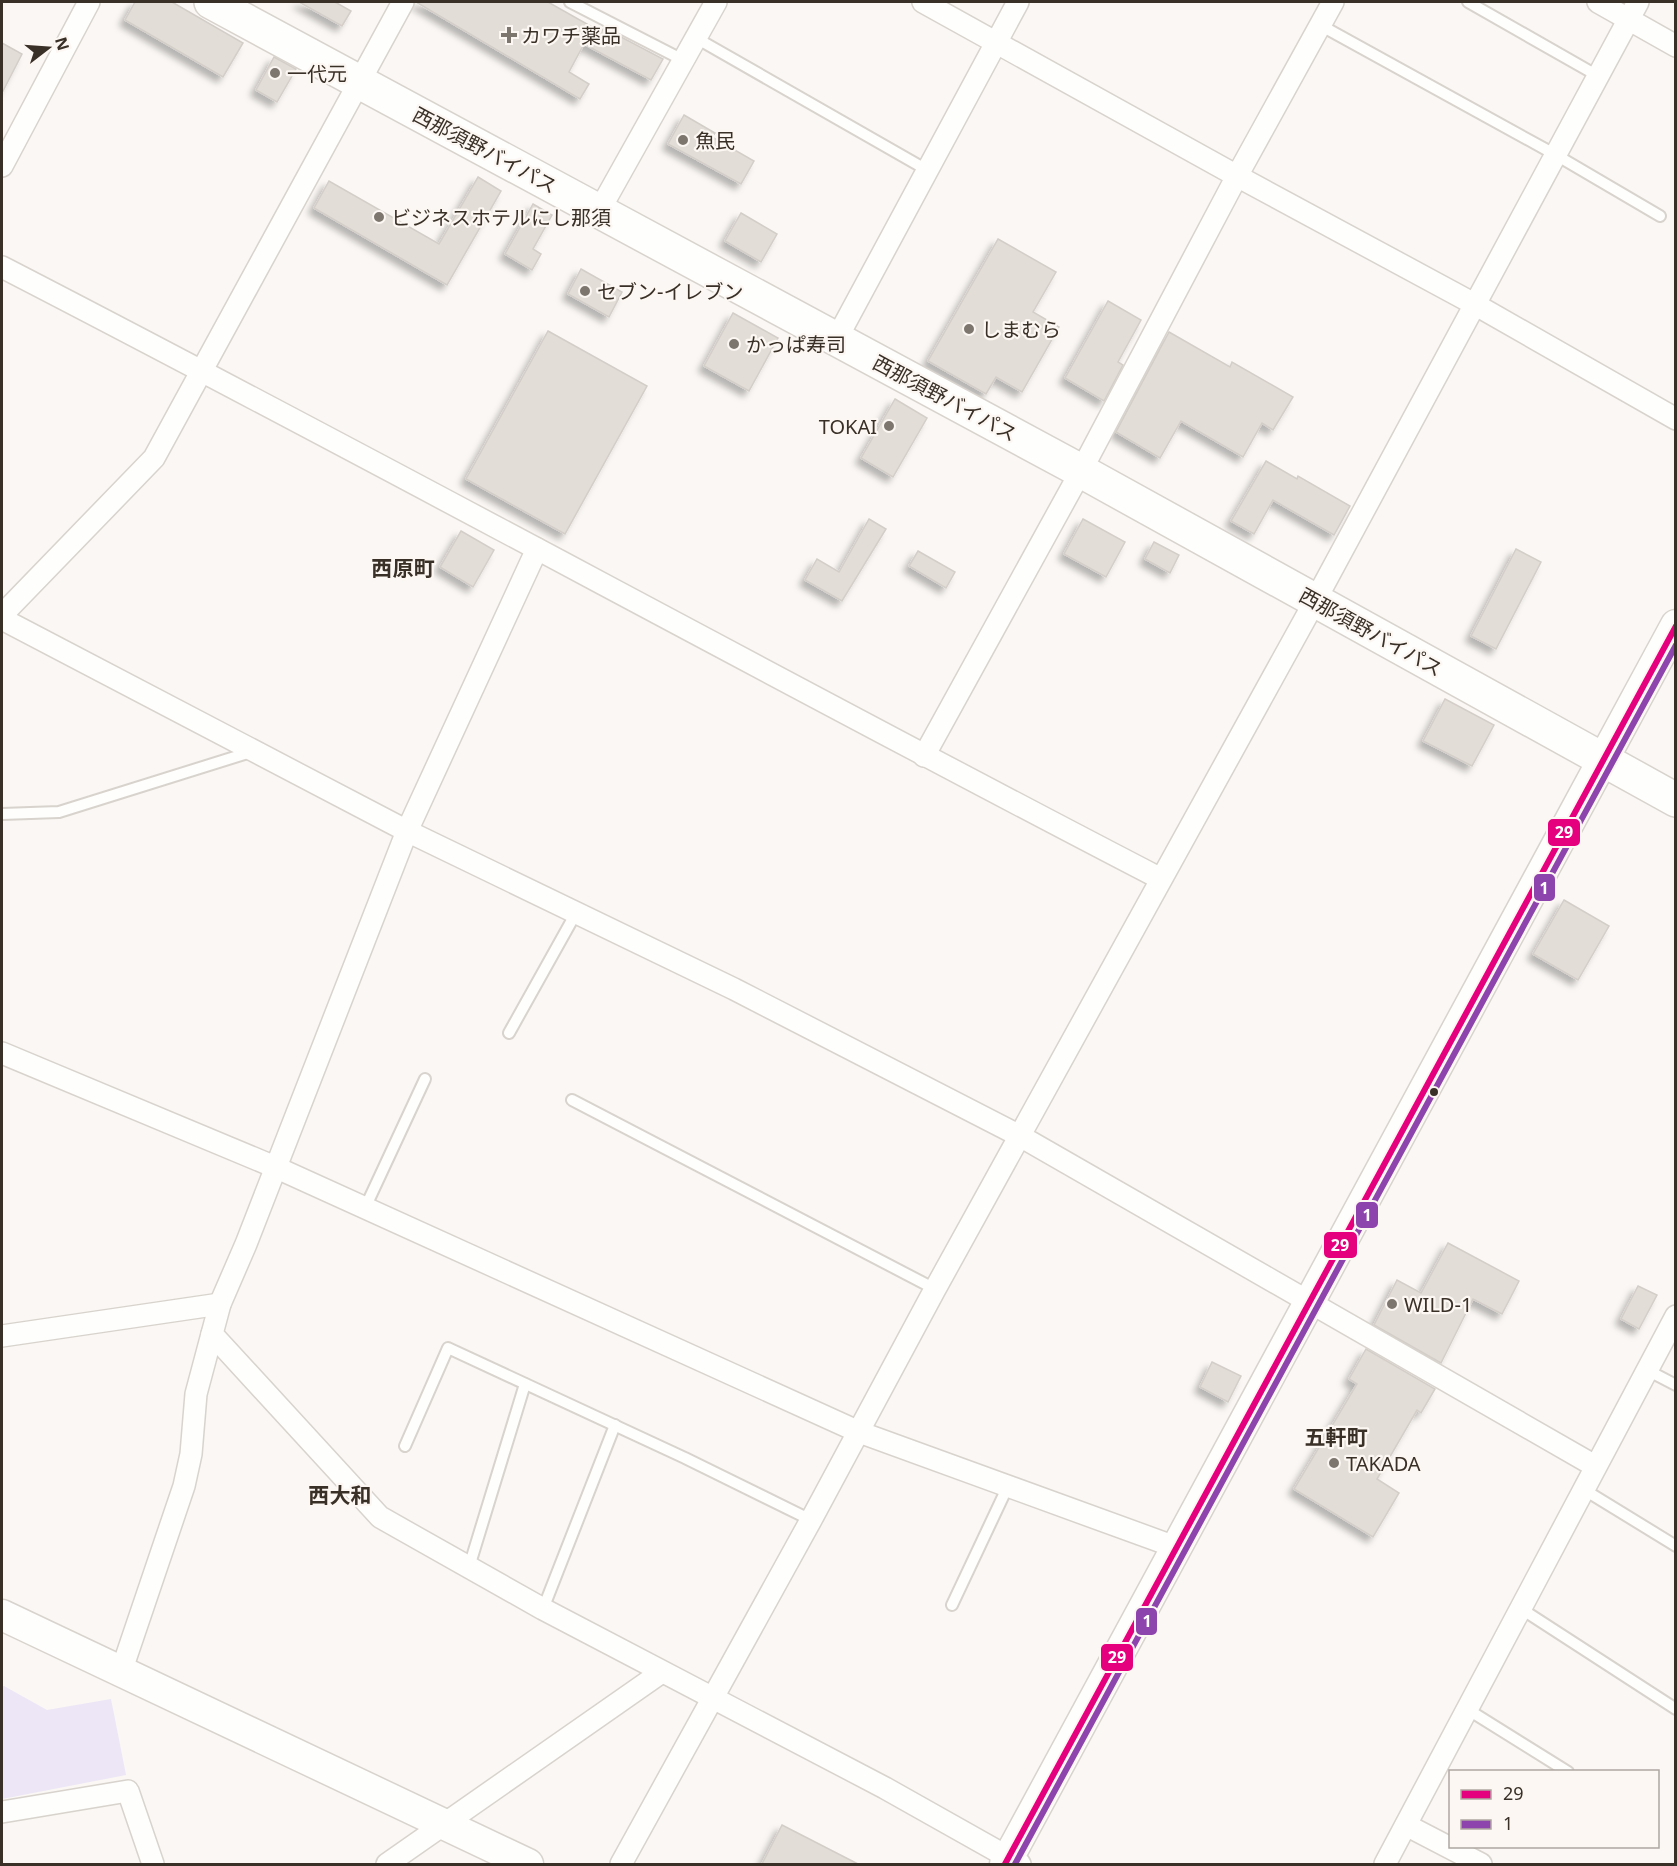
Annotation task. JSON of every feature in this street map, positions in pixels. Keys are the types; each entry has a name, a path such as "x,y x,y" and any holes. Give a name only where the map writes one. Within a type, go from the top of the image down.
{"highway":[{"name":"西那須野バイパス","path":"211,2 1081,471 1676,800"}],"main road":[{"path":"1011,1862 1310,1302 1676,625"},
{"path":"2,1616 528,1864"}],"street":[{"path":"2,166 89,2"},
{"path":"403,2 154,458 2,617 407,831 734,989 1020,1137 1595,1466"},
{"path":"599,211 716,2"},
{"path":"923,2 1476,305 1676,419"},
{"path":"836,340 1018,2"},
{"path":"924,756 1081,471 1333,2"},
{"path":"1598,2 1634,10 1676,46"},
{"path":"621,1864 1315,601 1634,10"},
{"path":"2,267 202,370 924,756 1161,879"},
{"path":"121,1672 184,1486 191,1454 196,1394 220,1304 246,1244 407,831 537,549"},
{"path":"2,1053 275,1167 859,1431 1178,1548"},
{"path":"2,1336 220,1304"},
{"path":"1385,1864 1676,1316"},
{"path":"212,1334 380,1517 543,1608 885,1788 1011,1862"},
{"path":"387,1864 663,1672"},
{"path":"2,1812 128,1791 153,1864"},
{"path":"1406,1825 1449,1847"},
{"path":"1450,1848 1481,1864"}],"lane":[{"path":"570,2 683,60"},
{"path":"1468,2 1598,76"},
{"path":"1320,25 1556,155 1660,216"},
{"path":"696,38 927,170"},
{"path":"2,814 59,812 254,751"},
{"path":"509,1034 576,912"},
{"path":"365,1208 425,1079"},
{"path":"572,1100 935,1289"},
{"path":"405,1446 448,1348 615,1425 811,1520"},
{"path":"1647,1370 1676,1385"},
{"path":"469,1567 525,1383"},
{"path":"543,1608 615,1425"},
{"path":"952,1605 1008,1486"},
{"path":"1583,1489 1676,1546"},
{"path":"1520,1608 1676,1709"},
{"path":"1467,1709 1565,1770"}],"shaded area":[{"path":"4,1686 47,1710 111,1699 126,1775 2,1799 2,1687"}],"building":[{"path":"135,2 172,2 243,43 223,77 125,20"},
{"path":"299,2 335,2 351,11 342,26"},
{"path":"416,2 548,2 601,32 604,28 663,59 651,80 584,44 569,72 589,84 580,99"},
{"path":"2,43 22,54 2,93"},
{"path":"274,57 296,69 277,102 256,90"},
{"path":"684,115 715,133 712,137 754,161 741,184 668,144"},
{"path":"478,177 501,191 447,285 314,208 329,181 439,244"},
{"path":"533,204 552,215 533,249 541,254 532,270 505,254"},
{"path":"741,213 777,234 761,262 725,241"},
{"path":"998,239 1056,272 1033,312 1059,327 1022,392 996,377 986,394 928,361"},
{"path":"581,269 622,292 609,317 568,294"},
{"path":"1108,301 1141,320 1118,362 1123,365 1104,401 1065,378"},
{"path":"733,313 778,338 749,391 704,366"},
{"path":"548,331 647,386 565,534 466,479"},
{"path":"1169,332 1230,367 1232,362 1293,397 1273,430 1262,423 1243,457 1181,421 1160,458 1116,432"},
{"path":"895,399 927,418 893,477 861,458"},
{"path":"1266,461 1297,479 1298,476 1350,506 1334,535 1273,500 1254,534 1231,521"},
{"path":"869,519 886,529 842,601 805,580 817,559 839,572"},
{"path":"1083,519 1125,542 1106,577 1064,554"},
{"path":"461,531 494,550 473,587 440,567"},
{"path":"1154,542 1179,555 1170,573 1145,559"},
{"path":"1516,549 1541,562 1496,649 1471,636"},
{"path":"918,551 955,572 946,588 909,566"},
{"path":"1445,699 1494,725 1472,766 1423,741"},
{"path":"1564,900 1609,926 1578,980 1533,954"},
{"path":"1448,1243 1519,1281 1502,1314 1473,1299 1441,1363 1374,1325 1397,1280 1421,1293"},
{"path":"1638,1286 1657,1295 1639,1329 1621,1319"},
{"path":"1366,1349 1435,1389 1421,1413 1417,1410 1377,1479 1399,1493 1373,1537 1294,1489 1357,1384 1349,1379"},
{"path":"1212,1362 1241,1376 1228,1402 1200,1387"},
{"path":"782,1825 858,1864 762,1864"}],"transit line":[{"name":"29","path":"1005,1864 1676,626"},
{"name":"1","path":"1015,1864 1676,645"}],"place":[{"name":"カワチ薬品","path":"509,35"},
{"name":"一代元","path":"275,73"},
{"name":"魚民","path":"683,140"},
{"name":"ビジネスホテルにし那須","path":"379,217"},
{"name":"セブン-イレブン","path":"585,291"},
{"name":"しまむら","path":"969,329"},
{"name":"かっぱ寿司","path":"734,344"},
{"name":"TOKAI","path":"889,426"},
{"name":"WILD-1","path":"1392,1304"},
{"name":"TAKADA","path":"1334,1463"}],"district":[{"name":"西原町","path":"403,568"},
{"name":"五軒町","path":"1336,1437"},
{"name":"西大和","path":"340,1495"}]}
